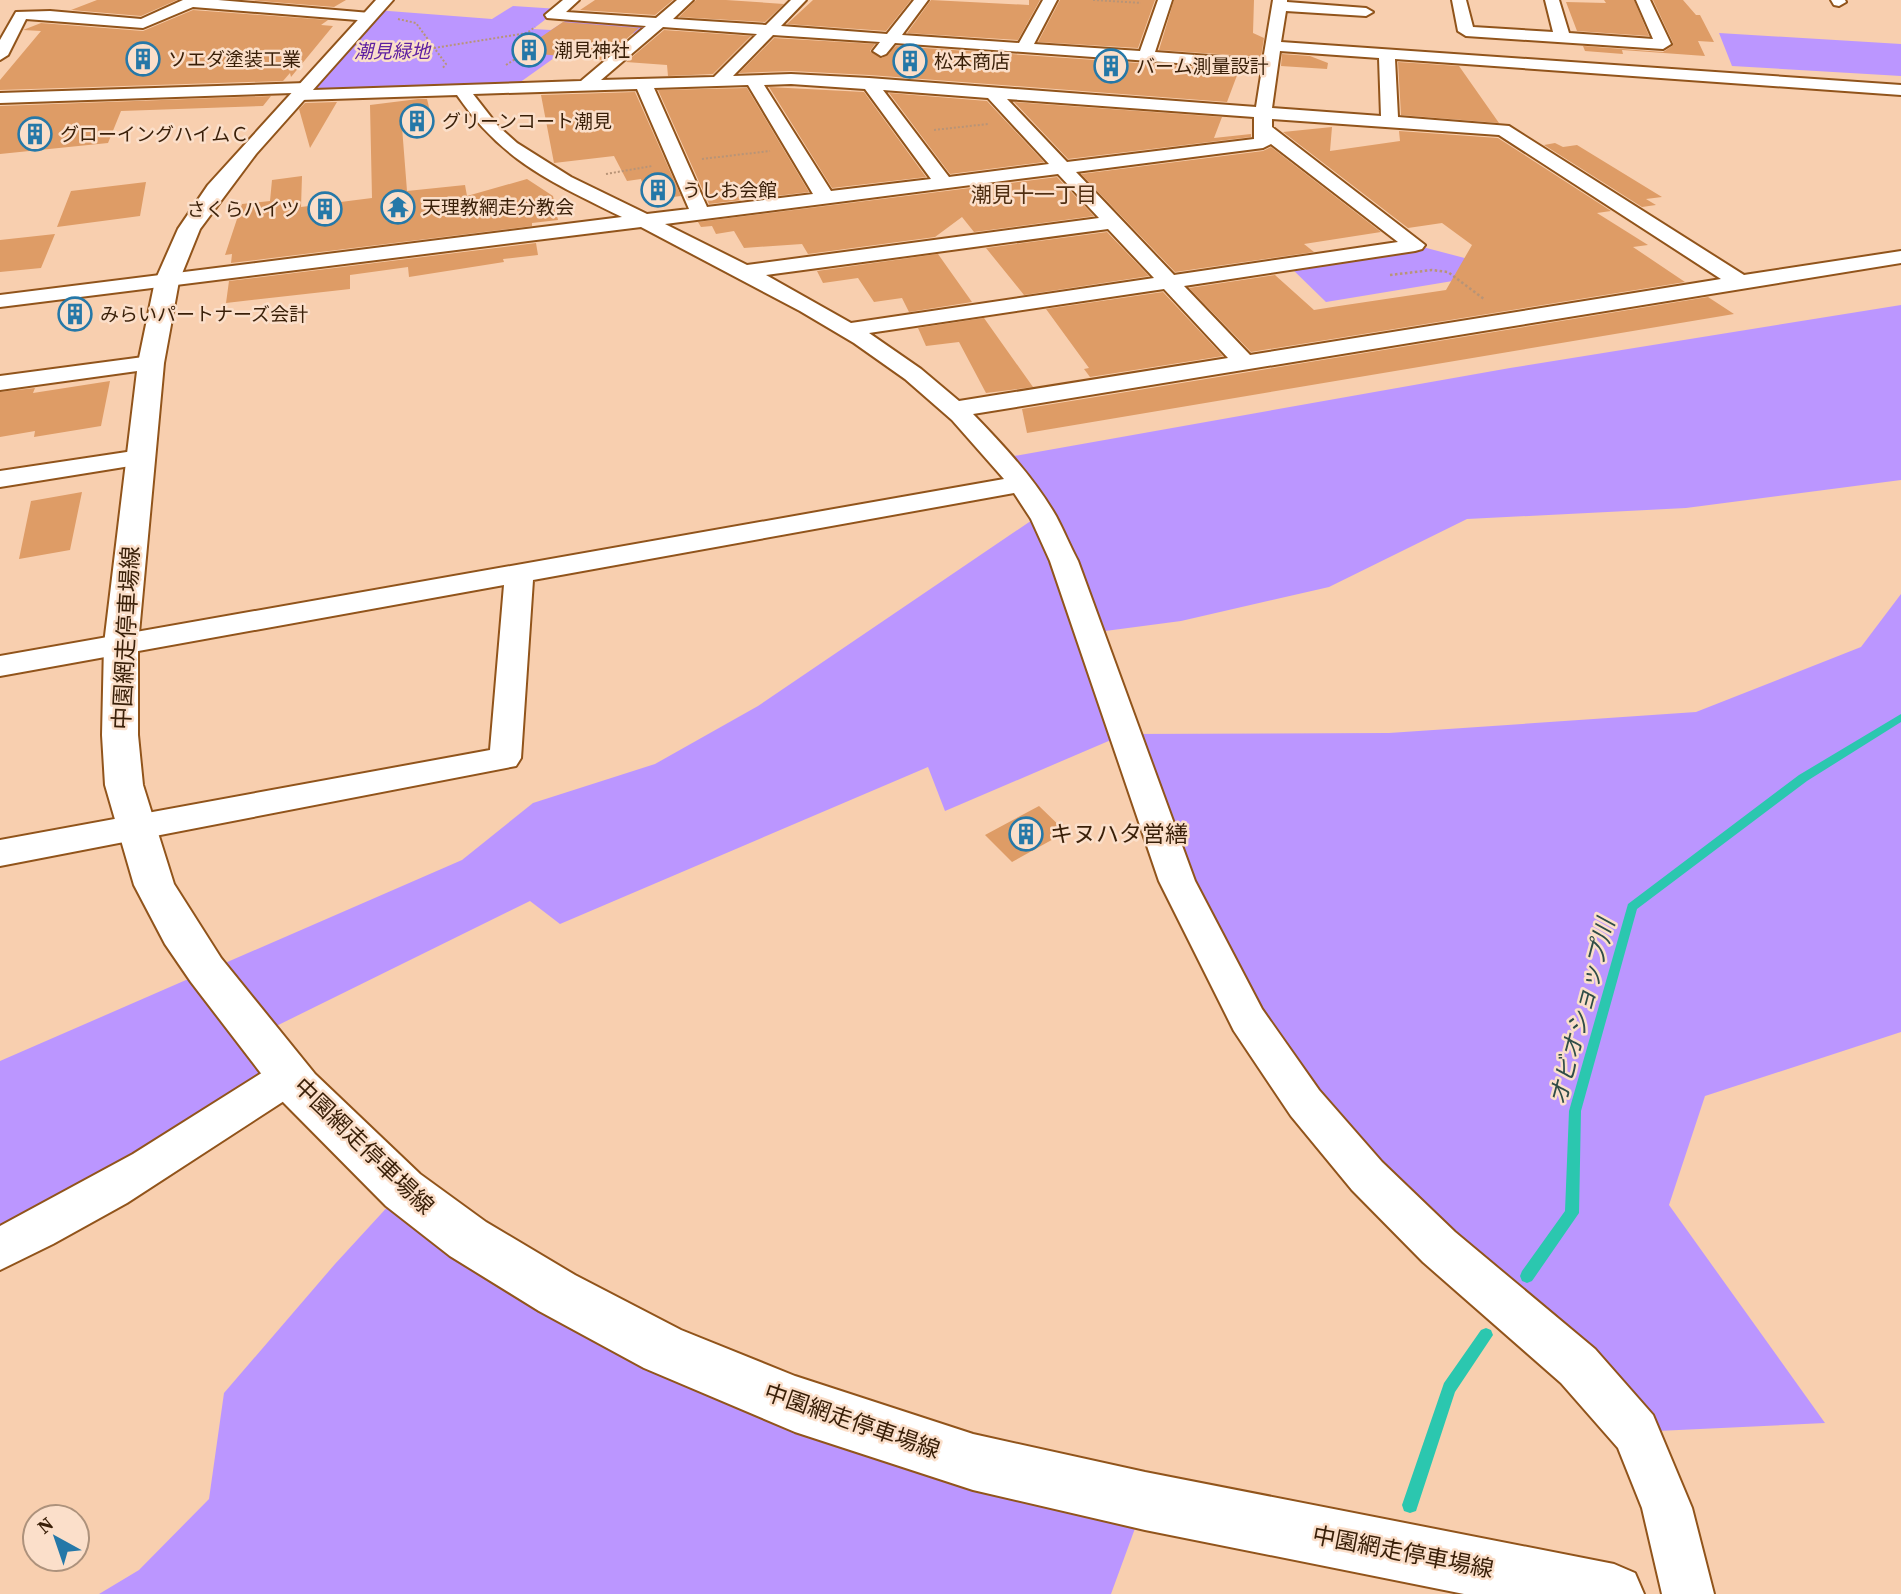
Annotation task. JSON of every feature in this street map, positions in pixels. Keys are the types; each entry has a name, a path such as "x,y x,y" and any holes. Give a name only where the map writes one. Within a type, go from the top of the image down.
{"main road":[{"name":"中園網走停車場線","path":"378,8 216,190 190,229 167,281 151,363 121,644 120,735 124,785 155,885 180,932 206,970 290,1076 403,1190 468,1239 557,1293 663,1349 794,1405 973,1462 1145,1502 1614,1594"}],"street":[{"path":"0,55 29,0"},
{"path":"50,15 83,0"},
{"path":"552,15 572,0"},
{"path":"586,85 686,0"},
{"path":"718,82 799,0"},
{"path":"862,83 921,0"},
{"path":"1024,48 1050,0"},
{"path":"1460,0 1466,31 1663,44 1643,0"},
{"path":"1552,0 1562,37"},
{"path":"21,15 50,15 143,24 192,1 378,8"},
{"path":"1146,57 1164,2"},
{"path":"0,301 1263,143 1263,121 1279,3 1367,26 1387,53 1390,121"},
{"path":"552,15 1271,65"},
{"path":"1273,46 1367,26"},
{"path":"1387,53 1740,81 1901,90"},
{"path":"0,98 445,90 791,79 1115,103 1263,121 1390,121 1503,130 1740,282"},
{"path":"754,81 825,197"},
{"path":"643,83 699,213"},
{"path":"862,83 905,132 944,183"},
{"path":"445,90 499,137 567,180 743,272 888,353 957,409 1003,458 1042,514 1064,561 1177,881 1248,1020 1305,1103 1367,1176 1439,1247 1578,1366 1636,1432 1667,1508 1688,1594"},
{"path":"992,93 1243,361"},
{"path":"1115,103 1136,120"},
{"path":"846,330 1415,245 1263,121"},
{"path":"1156,137 1177,154"},
{"path":"743,272 1114,222"},
{"path":"957,409 1901,257"},
{"path":"0,383 151,363"},
{"path":"0,479 140,458"},
{"path":"0,666 1021,484"},
{"path":"0,853 505,758 519,573"},
{"path":"0,1249 113,1189 202,1136 290,1076"}],"path":[{"path":"1093,0 1164,2"},
{"path":"378,8 416,23 446,64 445,90"},
{"path":"434,48 527,33 552,15"},
{"path":"905,132 1021,123"},
{"path":"567,180 716,155 741,155 795,148"},
{"path":"1381,276 1432,270 1448,272 1510,319"}],"green space":[{"name":"潮見緑地","path":"513,6 559,9 533,29 551,30 573,16 660,23 646,34 592,31 512,88 300,95 376,10 492,19"},
{"path":"1719,33 1901,44 1901,76 1732,66"},
{"path":"1415,245 1476,261 1495,274 1326,302 1288,265"},
{"path":"1901,305 1901,480 1686,508 1467,519 1329,587 1181,621 1090,633 1126,734 1389,733 1696,712 1861,647 1901,594 1901,1032 1705,1096 1669,1205 1825,1423 1636,1432 1497,1296 1248,1020 1125,734 945,811 928,767 560,924 530,901 258,1035 290,1076 0,1249 0,1061 462,860 533,803 655,764 758,706 1041,514 1003,458 1510,368"},
{"path":"403,1190 557,1293 1145,1501 1111,1594 99,1594 139,1570 209,1499 224,1393"}],"building":[{"path":"97,0 177,0 141,16 71,10"},
{"path":"249,0 346,0 334,7"},
{"path":"595,0 673,0 655,15 580,10"},
{"path":"696,0 784,4 765,22 679,17"},
{"path":"813,0 911,0 886,31 787,24"},
{"path":"931,0 1029,5 1029,0 1040,0 1018,40 907,33"},
{"path":"1060,0 1155,0 1138,48 1038,42"},
{"path":"1174,0 1254,0 1253,33 1264,38 1261,57 1159,50"},
{"path":"1604,0 1634,0 1649,36 1577,31 1566,2 1606,3"},
{"path":"1653,0 1683,0 1696,15 1700,15 1714,42 1698,41 1705,56 1622,50 1623,54 1585,51 1583,46 1663,52 1672,46"},
{"path":"193,10 328,20 321,25 333,26 291,77 290,73 283,81 0,90 0,80 41,31 23,30 41,23 143,31"},
{"path":"563,22 639,28 602,60 519,52"},
{"path":"664,30 751,36 713,74 668,76 667,65 626,62"},
{"path":"774,38 875,44 870,51 882,58 896,46 1239,70 1227,102 869,75 791,71 739,73"},
{"path":"1282,54 1310,56 1328,63 1327,69 1281,66"},
{"path":"1398,62 1459,66 1499,123 1401,115"},
{"path":"769,87 864,92 926,177 832,188"},
{"path":"747,88 809,192 709,204 658,90"},
{"path":"635,92 681,196 648,200 641,179 627,181 614,156 554,163 541,95"},
{"path":"889,93 987,101 1044,162 950,174"},
{"path":"271,96 263,106 121,111 108,143 0,154 0,106"},
{"path":"427,99 433,124 402,127 407,191 465,185 467,196 527,179 553,196 558,220 532,223 532,226 231,263 232,254 225,255 242,204 270,201 272,180 302,176 301,207 372,198 370,105"},
{"path":"337,102 310,148 299,109 305,103"},
{"path":"1014,102 1222,117 1214,138 1251,134 1251,137 1068,159"},
{"path":"1332,127 1330,151 1400,141 1399,131 1498,138 1611,211 1597,213 1648,245 1633,247 1685,282 1251,352 1189,288 1275,275 1314,310 1446,290 1472,245 1442,223 1408,228 1283,132"},
{"path":"1555,143 1563,147 1577,145 1662,197 1646,199 1656,205 1642,207 1544,145"},
{"path":"1271,147 1381,232 1304,244 1314,252 1175,272 1081,174 1263,151"},
{"path":"1057,177 1094,216 974,232 962,217 935,237 808,254 802,244 744,248 734,231 716,234 712,226 701,227 698,222"},
{"path":"146,182 140,216 57,227 71,191"},
{"path":"1107,232 1149,276 1024,295 986,248"},
{"path":"55,234 41,268 0,272 0,240"},
{"path":"536,243 538,255 503,259 504,262 409,277 408,267 350,275 350,289 226,303 229,281"},
{"path":"938,254 972,302 909,312 902,298 874,302 858,278 823,283 817,271"},
{"path":"1163,292 1223,356 1090,377 1084,369 1089,368 1046,309"},
{"path":"1708,297 1734,314 1027,433 1022,409"},
{"path":"984,318 1033,387 986,393 959,342 926,346 918,328"},
{"path":"110,381 101,426 34,437 35,431 0,437 0,392 35,388 33,393"},
{"path":"82,492 70,550 19,559 31,501"},
{"name":"キヌハタ営繕","path":"1039,806 1066,832 1012,862 985,835"}],"waterway":[{"name":"オビオショップ川","path":"1527,1276 1572,1213 1575,1111 1632,907 1803,778 1901,717"},
{"name":"オビオショップ川","path":"1410,1505 1449,1388 1486,1335"}],"place":[{"name":"潮見神社","path":"529,50"},
{"name":"ソエダ塗装工業","path":"143,59"},
{"name":"松本商店","path":"910,61"},
{"name":"バーム測量設計","path":"1111,66"},
{"name":"グリーンコート潮見","path":"417,121"},
{"name":"グローイングハイムＣ","path":"35,134"},
{"name":"うしお会館","path":"658,190"},
{"name":"天理教網走分教会","path":"398,207"},
{"name":"さくらハイツ","path":"325,209"},
{"name":"みらいパートナーズ会計","path":"75,314"},
{"name":"キヌハタ営繕","path":"1026,834"}],"district":[{"name":"潮見十一丁目","path":"1034,195"}]}
